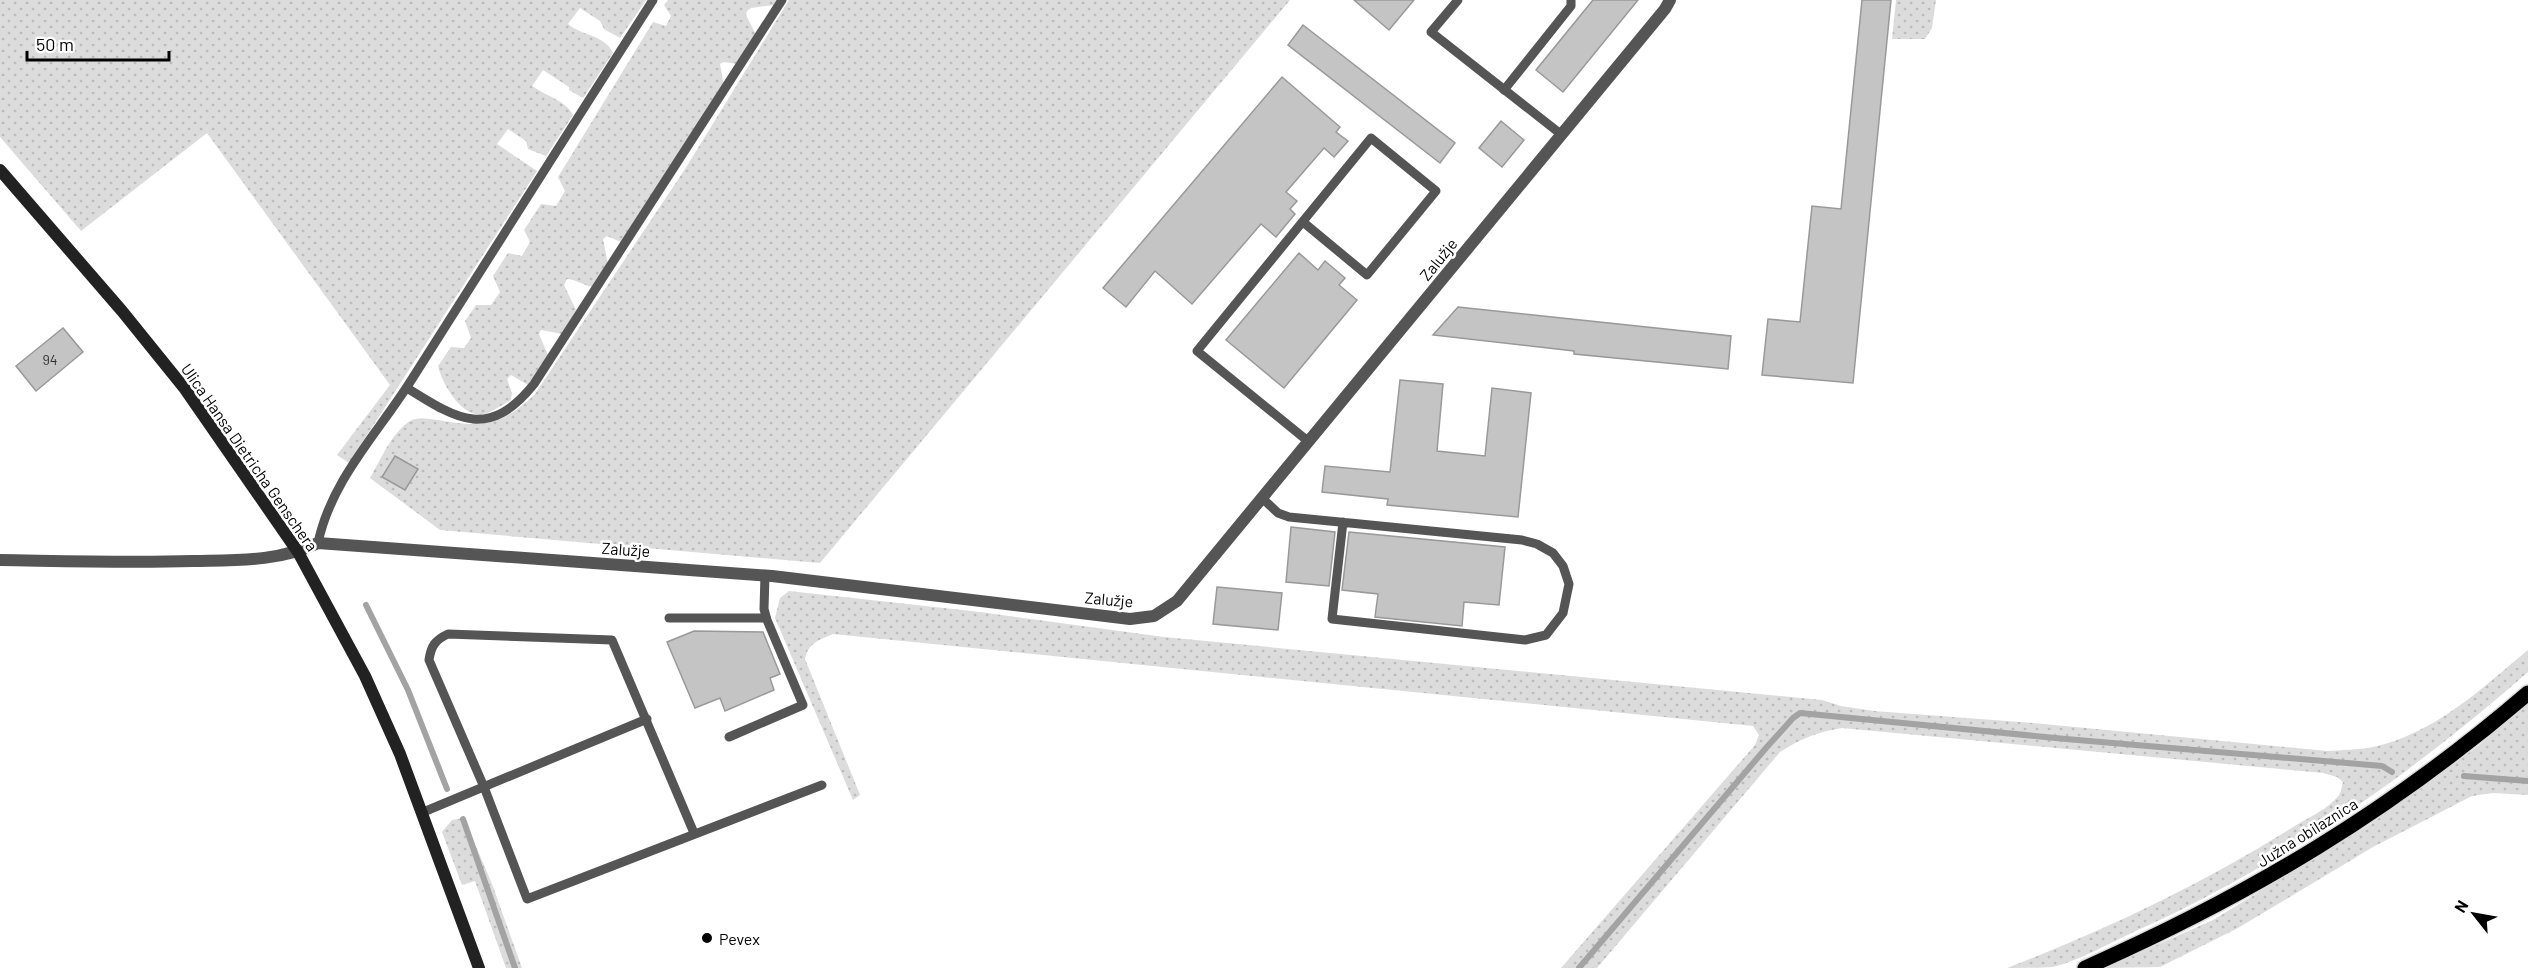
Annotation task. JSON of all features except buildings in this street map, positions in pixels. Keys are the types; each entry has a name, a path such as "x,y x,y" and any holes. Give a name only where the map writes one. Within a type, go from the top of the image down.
{"main road":[{"name":"Ulica Hansa Dietricha Genschera","path":"0,170 122,311 185,389 298,552 365,676 400,754 479,968"},
{"name":"Južna obilaznica","path":"2085,968 2206,912 2304,857 2456,753 2528,693"}],"street":[{"name":"Zalužje","path":"0,560 156,562 269,559 298,552 318,543 765,575 1130,619 1154,616 1177,601 1562,135 1670,0"}],"lane":[{"path":"318,543 323,519 352,465 407,388 652,0"},
{"path":"407,388 443,410 474,420 496,415 512,408 523,398 541,374 782,0"},
{"path":"1458,0 1431,32 1562,135"},
{"path":"1504,90 1571,6 1571,0"},
{"path":"1303,222 1367,275 1436,191 1371,138 1197,351 1309,442"},
{"path":"1262,498 1278,513 1289,517 1343,522 1537,544 1553,553 1563,566 1569,584 1563,613 1545,635 1525,640 1332,619 1343,522"},
{"path":"729,737 802,705 766,618 765,575"},
{"path":"669,618 766,618"},
{"path":"694,833 612,640 448,634 438,639 430,649 429,660 484,787 527,898 822,785"},
{"path":"421,813 646,718"}],"shaded area":[{"path":"0,0 646,0 620,38 604,29 600,21 580,8 568,24 599,39 613,53 583,98 543,70 532,86 560,102 573,115 546,156 528,149 526,141 508,129 497,144 537,171 349,463 337,455 390,385 207,133 81,231 0,137"},
{"path":"668,0 777,0 774,5 751,8 747,11 746,15 756,35 738,64 723,62 720,64 724,86 623,243 607,236 603,239 608,264 594,287 567,279 564,285 576,310 562,334 541,330 539,334 548,355 528,385 511,375 507,379 512,393 511,400 485,414 469,412 449,391 438,366 451,347 464,348 471,338 465,321 476,305 491,305 500,292 493,276 508,253 522,256 530,242 524,230 541,204 556,206 565,191 558,177 653,22 666,26 671,16 664,5"},
{"path":"789,0 1290,0 820,563 440,530 370,478 392,439 410,421 424,418 467,424 491,422 512,413 535,394 685,169"},
{"path":"1896,0 1936,0 1932,28 1925,39 1892,39"},
{"path":"789,591 980,612 1164,637 1822,700 1841,706 1874,711 2033,723 2327,751 2373,747 2416,732 2456,708 2528,650 2528,672 2390,783 2292,848 2189,905 2084,956 2053,967 2007,968 2116,922 2222,869 2323,810 2339,795 2343,782 2337,777 2323,773 1842,728 1817,734 1780,752 1597,968 1561,968 1755,745 1759,735 1753,726 833,634 811,646 805,659 860,795 853,800 775,618 780,598"},
{"path":"2528,703 2528,795 2493,793 2472,796 2373,847 2238,928 2160,967 2105,968 2213,920 2369,825 2477,747"},
{"path":"464,818 492,884 522,968 506,968 475,881 462,885 442,832 452,820"}],"waterway":[{"path":"366,605 408,690 447,789"},
{"path":"1579,968 1766,748 1800,713 2382,766 2392,772"},
{"path":"2464,776 2528,781"},
{"path":"463,819 515,968"}],"place":[{"name":"Pevex","path":"707,938"}]}
